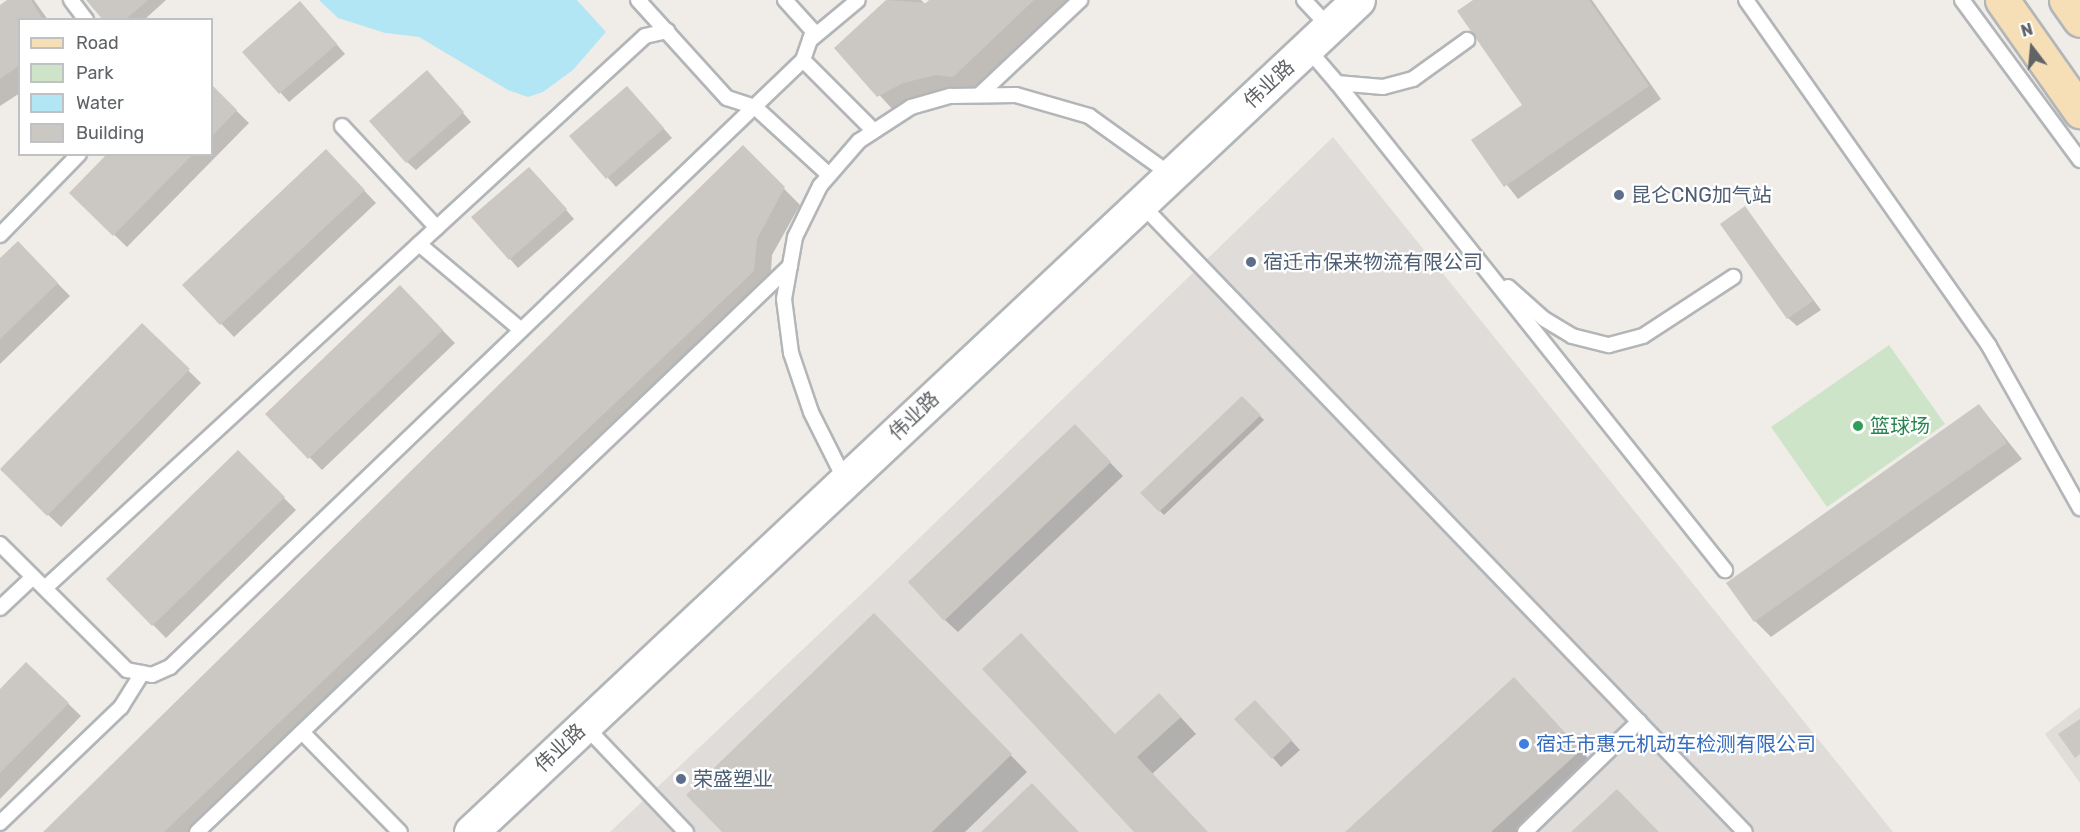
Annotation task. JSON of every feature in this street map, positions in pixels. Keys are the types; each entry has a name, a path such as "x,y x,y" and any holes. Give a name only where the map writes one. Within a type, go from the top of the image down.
{"main road":[{"path":"2002,0 2080,111"},
{"path":"2066,0 2080,20"}],"street":[{"name":"伟业路","path":"471,832 1358,0"}],"lane":[{"path":"71,0 84,18"},
{"path":"638,0 727,98 755,107 829,176"},
{"path":"0,544 127,670 152,675 170,667 803,60 813,31 785,0"},
{"path":"810,40 858,0"},
{"path":"979,95 1080,0"},
{"path":"1304,0 1337,83 1725,570"},
{"path":"1746,0 1989,346 2080,508"},
{"path":"1962,0 2080,160"},
{"path":"45,588 645,36 667,31"},
{"path":"1337,83 1383,87 1413,80 1467,40"},
{"path":"803,60 874,131"},
{"path":"846,480 811,412 791,353 784,299 795,237 829,176 859,141 911,107 950,96 1016,95 1089,116 1171,175"},
{"path":"342,126 437,228"},
{"path":"0,235 77,156"},
{"path":"1141,204 1745,832"},
{"path":"419,244 521,330"},
{"path":"197,832 790,266"},
{"path":"1483,266 1544,319 1572,336 1609,345 1643,336 1733,277"},
{"path":"0,608 33,577"},
{"path":"0,823 121,707 142,673"},
{"path":"1525,832 1639,721"},
{"path":"584,725 686,832"},
{"path":"302,732 400,832"}],"shaded area":[{"path":"1333,137 1893,832 610,832 874,582"},
{"path":"2080,707 2080,783 2045,734"}],"green space":[{"name":"篮球场","path":"1889,345 1945,424 1827,507 1771,427"}],"water":[{"path":"319,0 577,0 606,32 573,70 543,92 528,97 508,90 419,37 385,33 338,18"}],"building":[{"path":"7,0 31,0 42,18 18,18 18,66 0,79 0,5"},
{"path":"86,0 148,0 127,18 101,18"},
{"path":"886,0 926,3 929,0 1034,0 953,77 936,75 903,83 877,97 834,48"},
{"path":"1473,0 1589,0 1649,86 1504,187 1471,140 1522,105 1457,11"},
{"path":"300,1 337,44 279,94 242,52"},
{"path":"427,70 464,112 406,163 369,121"},
{"path":"213,86 237,110 213,135"},
{"path":"627,86 664,128 606,179 569,136"},
{"path":"743,145 785,187 757,239 754,271 164,832 43,832"},
{"path":"326,149 365,190 220,325 182,285"},
{"path":"105,156 191,156 113,236 69,193"},
{"path":"529,167 567,209 509,260 471,217"},
{"path":"1745,206 1813,301 1787,319 1720,224"},
{"path":"18,241 58,283 0,339 0,258"},
{"path":"400,285 443,330 308,459 265,414"},
{"path":"142,323 190,369 47,516 0,469"},
{"path":"1242,396 1261,415 1159,512 1140,493"},
{"path":"1979,404 2007,443 1754,622 1726,583"},
{"path":"1075,424 1111,462 944,621 908,582"},
{"path":"238,450 285,497 152,626 106,579"},
{"path":"874,613 1012,754 932,832 722,832 686,795"},
{"path":"1021,633 1115,734 1159,693 1181,717 1137,757 1208,832 1134,832 982,669"},
{"path":"26,662 69,703 0,773 0,689"},
{"path":"1514,677 1581,750 1491,832 1345,832"},
{"path":"1255,700 1292,740 1272,759 1234,719"},
{"path":"2080,719 2080,754 2075,758 2058,734"},
{"path":"1032,783 1079,832 981,832"},
{"path":"1617,789 1659,832 1571,832"}],"place":[{"name":"昆仑CNG加气站","path":"1619,195"},
{"name":"宿迁市保来物流有限公司","path":"1251,262"},
{"name":"篮球场","path":"1858,426"},
{"name":"宿迁市惠元机动车检测有限公司","path":"1524,744"},
{"name":"荣盛塑业","path":"681,779"}]}
